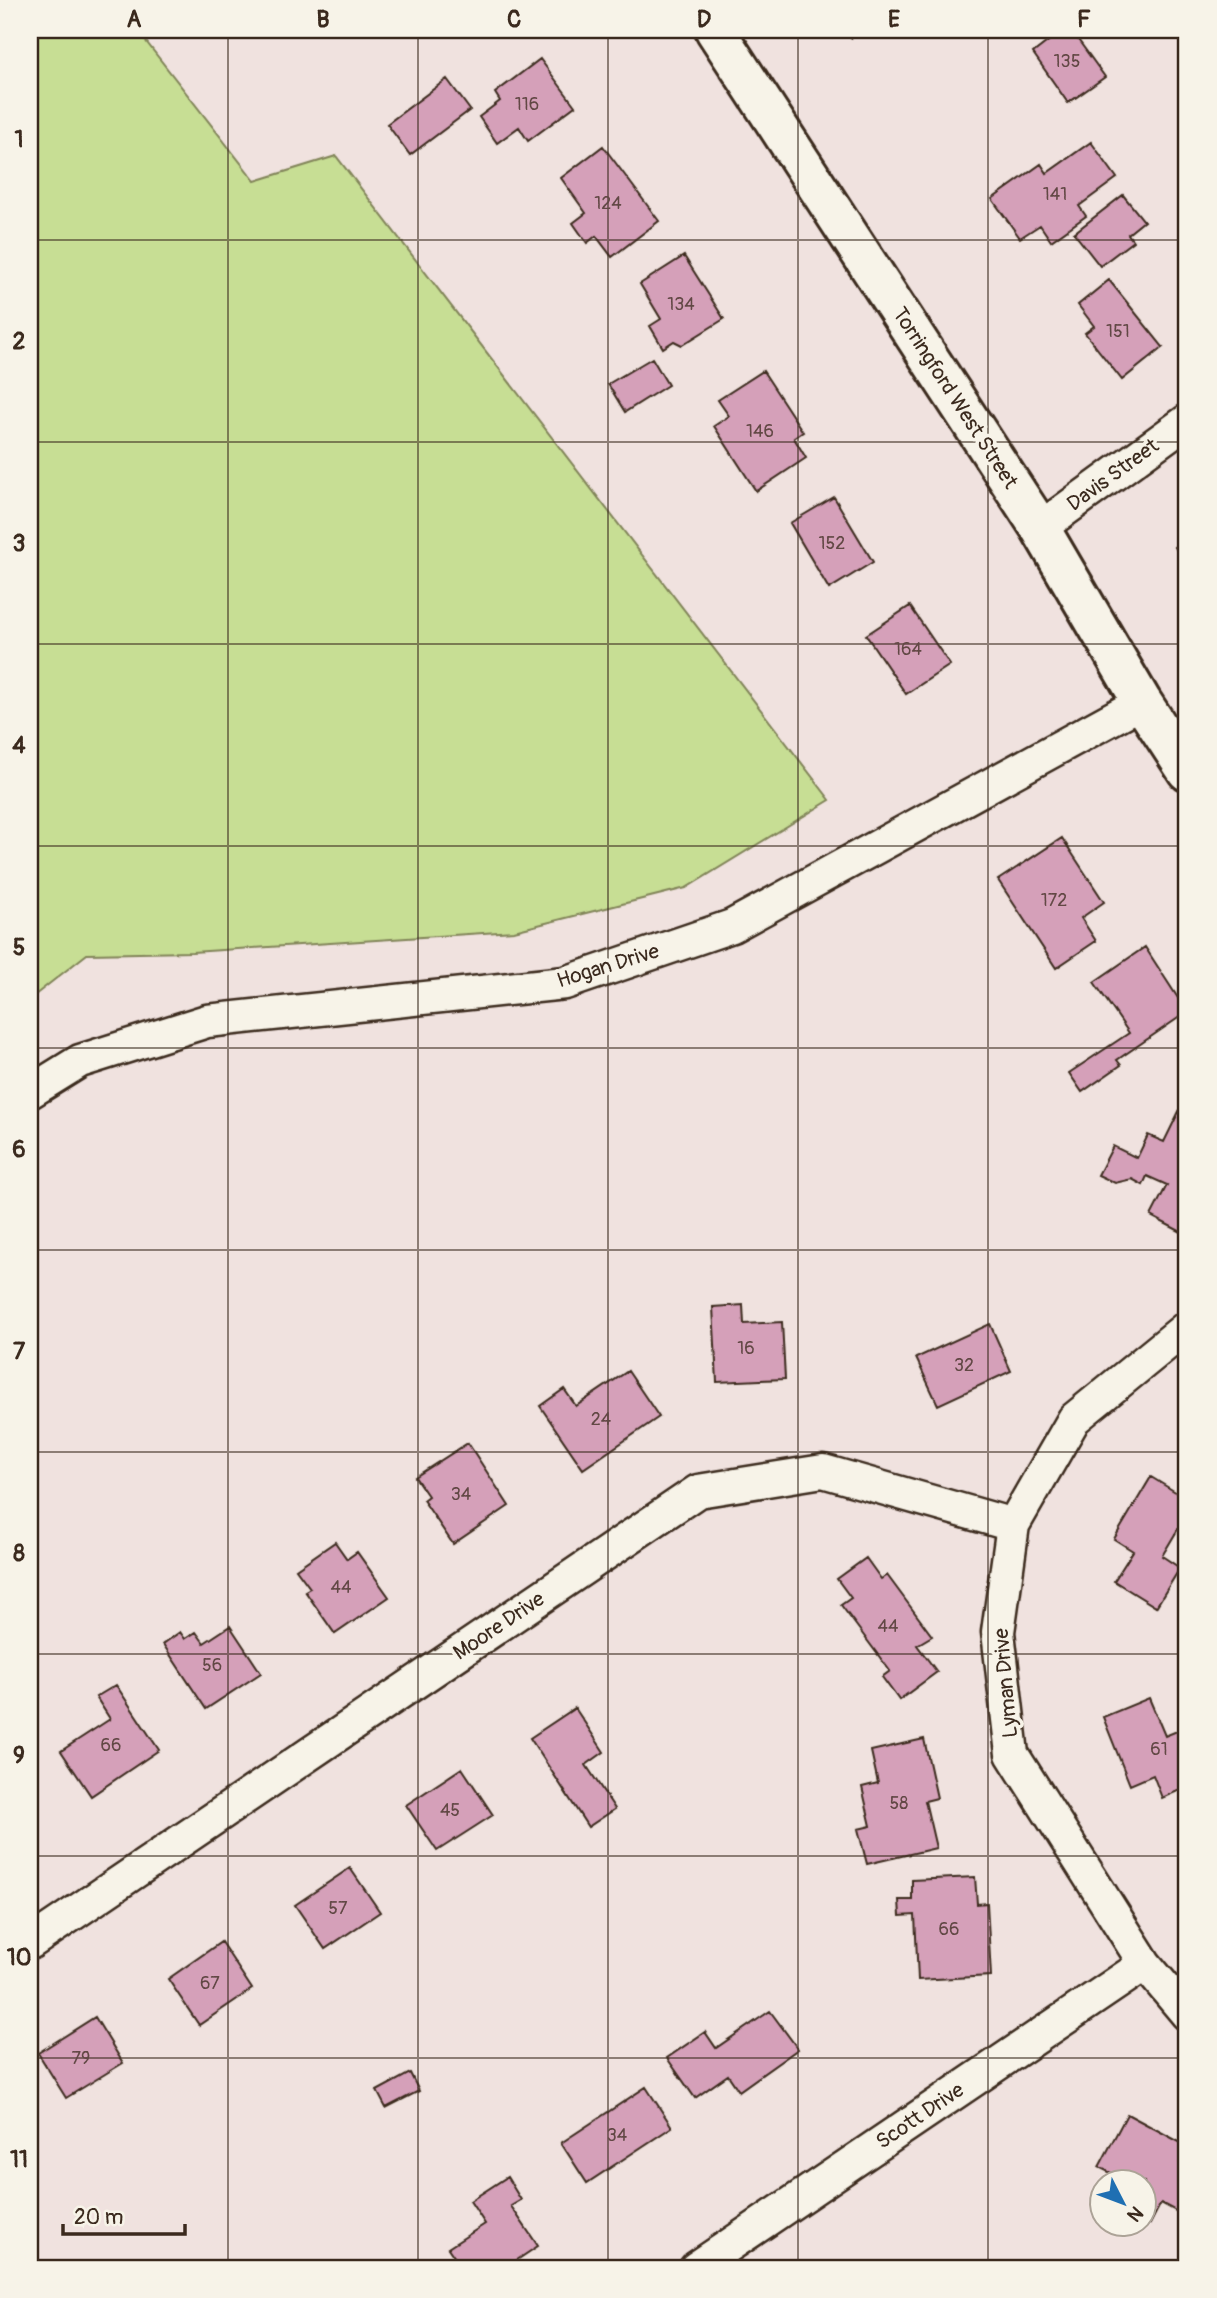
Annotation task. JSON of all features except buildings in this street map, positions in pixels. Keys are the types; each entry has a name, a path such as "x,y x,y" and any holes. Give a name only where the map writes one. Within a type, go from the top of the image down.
{"main road":[{"name":"Torringford West Street","path":"715,30 1040,528 1142,702 1187,771"}],"street":[{"name":"Davis Street","path":"1040,528 1187,421"},
{"name":"Hogan Drive","path":"30,1092 80,1060 207,1021 565,983 733,926 1142,702"},
{"name":"Lyman Drive","path":"1187,1327 1074,1419 1013,1525 998,1632 1012,1754 1144,1964 1187,2014"},
{"name":"Moore Drive","path":"30,1943 698,1491 823,1471 1013,1525"},
{"name":"Scott Drive","path":"696,2268 1144,1964"}],"green space":[{"path":"30,30 137,30 255,181 336,156 830,800 686,888 514,931 192,952 87,954 30,999"}]}
